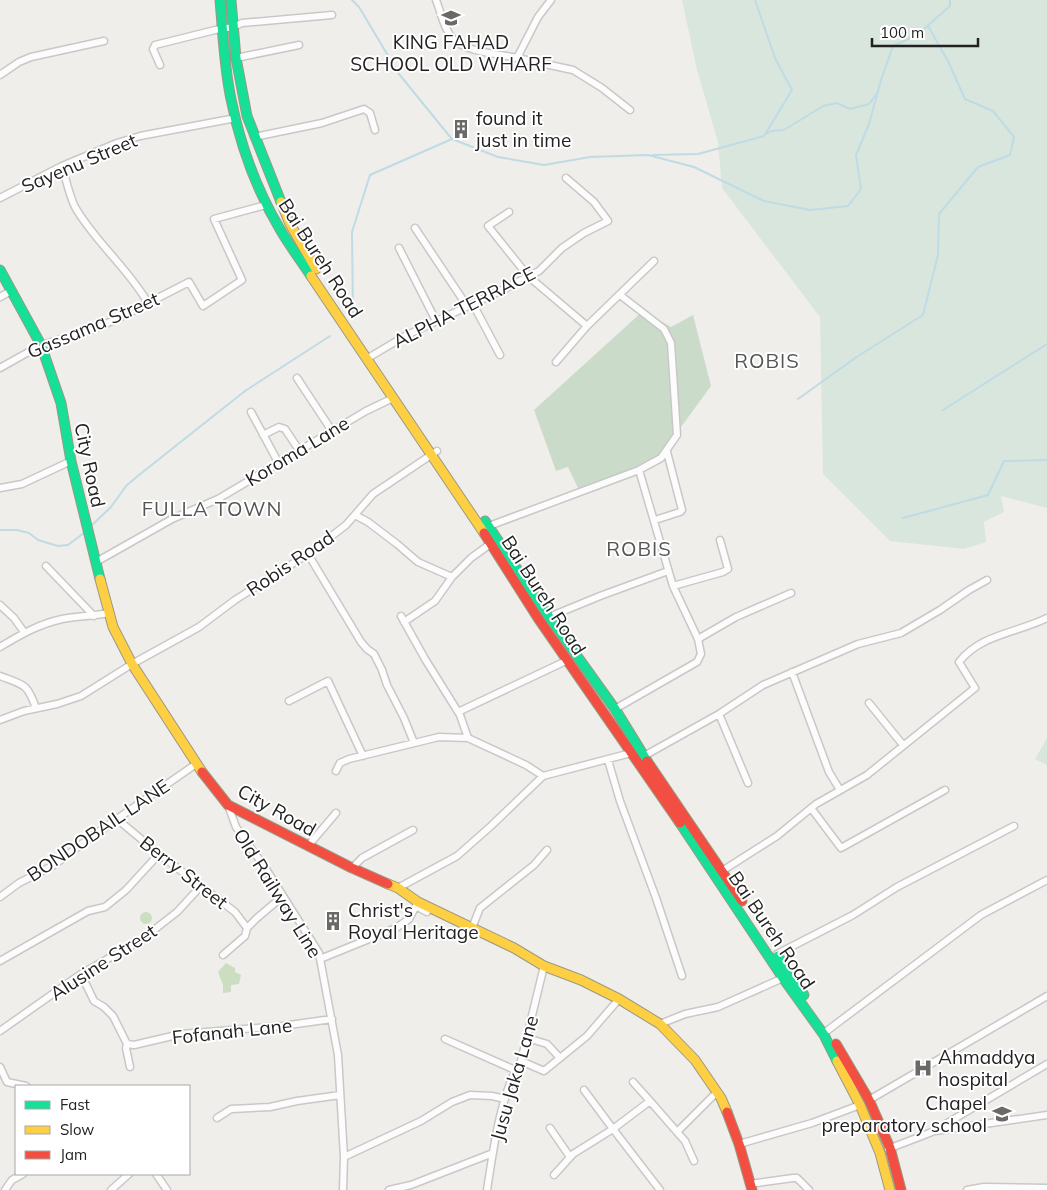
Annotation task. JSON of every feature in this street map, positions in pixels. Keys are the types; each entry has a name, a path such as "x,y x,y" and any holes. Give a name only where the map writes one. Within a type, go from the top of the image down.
{"main road":[{"name":"Bai Bureh Road","path":"220,0 229,84 236,118 266,205 281,231 434,453 615,710 828,1030 869,1100 890,1148 901,1190"},
{"name":"Bai Bureh Road","path":"231,0 236,58 247,116 290,224 393,398 489,526 495,541 538,618 718,879 783,978 824,1035 860,1105 880,1153 890,1190"},
{"name":"City Road","path":"0,270 41,345 61,403 71,461 113,627 132,664 196,764 228,805 352,868 398,888 417,904 514,948 544,966 581,980 619,999 660,1024 695,1060 721,1098 739,1144 751,1187"}],"street":[{"path":"436,0 446,28 454,40 467,48 573,70 602,88 630,110"},
{"path":"517,58 538,17 551,0"},
{"path":"160,65 153,49 155,45 233,27 242,23 332,15"},
{"path":"0,75 20,62 31,58 104,41"},
{"path":"236,58 299,45"},
{"path":"254,136 322,123 364,109 370,112 375,130"},
{"name":"Sayenu Street","path":"0,198 62,166 124,140 247,116"},
{"path":"62,166 75,207 99,241 132,278 148,303"},
{"name":"ALPHA TERRACE","path":"369,357 406,336 539,270 562,248 608,220 594,202 566,178"},
{"name":"Gassama Street","path":"0,368 41,345 86,332 117,320 189,282 203,306 242,280 214,219 266,205"},
{"path":"509,212 488,226 528,276 587,326"},
{"path":"415,228 470,305 500,355"},
{"path":"399,248 436,321"},
{"path":"556,362 587,326 654,261"},
{"path":"0,297 11,291"},
{"path":"489,526 638,470 661,458 677,435 671,343 664,329 620,294"},
{"path":"297,378 332,431"},
{"name":"Koroma Lane","path":"96,562 172,519 218,499 366,411 393,398"},
{"path":"251,412 278,462"},
{"path":"263,435 279,427 284,428 299,450"},
{"path":"655,520 682,510 667,452"},
{"name":"Robis Road","path":"0,720 24,711 57,704 81,696 132,664 199,627 248,591 308,554 346,526 372,494 434,453"},
{"path":"0,488 22,484 71,461"},
{"path":"615,710 697,662 701,654 698,639 673,586 655,520 638,470"},
{"path":"355,515 390,538 418,562 452,577"},
{"path":"673,586 724,572 728,569 720,540"},
{"path":"468,738 458,712 402,619 435,601 452,577 471,558 495,541"},
{"path":"308,554 361,642 367,650 374,654 414,743"},
{"path":"46,566 94,616"},
{"path":"549,617 668,571"},
{"path":"644,756 719,714 763,685 858,644 901,633 987,580"},
{"path":"698,639 736,617 791,593"},
{"path":"0,605 14,618 24,632"},
{"path":"0,647 24,632 62,619 109,613"},
{"path":"722,871 777,836 811,808 867,775 975,688 959,662 966,653 995,636 1047,618"},
{"path":"458,712 577,655"},
{"path":"792,672 829,772 840,790"},
{"path":"0,676 23,684 30,692 36,708"},
{"path":"289,701 328,681 363,756"},
{"path":"869,703 903,745"},
{"path":"719,714 748,783"},
{"path":"336,771 340,763 348,759 439,737 468,738 526,764 543,776"},
{"path":"398,888 457,856 543,776 631,753"},
{"path":"608,760 620,801 656,898 682,976"},
{"name":"BONDOBAIL LANE","path":"0,897 19,883 54,865 196,764"},
{"path":"811,808 841,848 945,790"},
{"name":"Old Railway Line","path":"228,805 236,827 266,869 319,953 338,1055 344,1157 343,1190"},
{"path":"308,846 336,813"},
{"name":"Berry Street","path":"117,819 235,912 247,928"},
{"path":"777,954 853,915 897,888 1014,826"},
{"path":"352,868 362,858 412,830"},
{"path":"472,928 480,908 534,865 547,850"},
{"path":"0,961 88,911 105,907 126,890 159,854"},
{"path":"828,1030 981,914 1047,880"},
{"name":"Alusine Street","path":"0,1031 81,974 141,940 178,912 201,886"},
{"path":"223,955 245,936 247,928 257,918 283,896"},
{"path":"320,959 396,928 409,920 417,904 427,912"},
{"name":"Jusu Jaka Lane","path":"487,1190 505,1099 515,1070 521,1061 544,966"},
{"path":"81,974 94,1001 113,1016 130,1045 126,1048 130,1067"},
{"path":"660,1024 685,1014 718,1007 783,978"},
{"path":"869,1100 1047,996"},
{"path":"521,1061 544,1071 588,1036 619,999"},
{"name":"Fofanah Lane","path":"130,1045 181,1034 282,1026 332,1019"},
{"path":"527,1038 547,1044 560,1058"},
{"path":"445,1039 515,1070"},
{"path":"880,1153 932,1132 1047,1064"},
{"path":"0,1067 7,1082 21,1085"},
{"path":"633,1082 685,1141 694,1161"},
{"path":"584,1090 660,1190"},
{"path":"677,1132 717,1092"},
{"path":"217,1118 232,1109 270,1107 340,1095"},
{"path":"344,1157 421,1121 452,1102 470,1096 492,1096 505,1099"},
{"path":"554,1175 570,1157 613,1129 650,1101"},
{"path":"739,1144 860,1105"},
{"path":"932,1132 1047,1115"},
{"path":"550,1128 570,1157"},
{"path":"389,1190 411,1185 493,1153"},
{"path":"5,1190 12,1180 21,1175"},
{"path":"111,1190 128,1175"},
{"path":"157,1175 167,1190"},
{"path":"751,1187 797,1178 809,1190"},
{"path":"967,1190 984,1187 1047,1188"}],"green space":[{"path":"643,311 671,327 693,315 711,386 659,457 579,490 568,467 556,471 534,410"},
{"path":"146,912 152,918 146,924 140,918"},
{"path":"226,963 235,968 235,972 241,975 239,984 231,985 231,992 223,993 223,985 218,972"}],"shaded area":[{"path":"682,0 1047,0 1047,508 1001,496 1004,512 984,522 986,542 964,549 890,541 823,474 820,317 722,188 718,142 697,70"},
{"path":"1047,738 1047,765 1035,759"}],"waterway":[{"path":"352,0 359,7 399,74 451,138"},
{"path":"653,155 698,154 764,136 792,90 775,58 755,0"},
{"path":"353,312 352,232 370,175 452,139 498,157 544,165 590,157 648,155 694,167 764,201 810,210 848,206 861,189 856,155 869,124 893,46 917,35 950,6 950,0"},
{"path":"798,399 858,356 923,315 938,255 939,214 978,167 1010,155 1014,137 993,111 965,99 948,61 928,26"},
{"path":"766,134 771,131 784,130 823,106 837,103 850,109 869,104 878,92"},
{"path":"90,527 111,507 126,486 139,475 245,391 330,336"},
{"path":"943,410 1047,344"},
{"path":"903,518 988,495 1004,461 1047,460"},
{"path":"0,530 17,530 29,533 38,540 58,546 68,545 85,532"}],"traffic: fast":[{"path":"220,0 229,87 244,150 272,216 311,276"},
{"path":"231,0 236,58 247,116 281,202"},
{"path":"0,270 41,345 61,403 71,461 100,579"},
{"path":"485,521 549,617 615,709 647,761"},
{"path":"680,823 783,978 824,1035 837,1061"},
{"path":"778,956 804,995"}],"traffic: slow":[{"path":"281,202 290,224 316,269"},
{"path":"311,276 484,533"},
{"path":"100,579 113,627 132,664 202,772"},
{"path":"388,884 398,888 418,902 514,948 544,966 581,980 619,999 660,1024 695,1060 721,1098 727,1112"},
{"path":"837,1061 860,1105 880,1153 890,1190"}],"traffic: jam":[{"path":"484,533 538,618 680,823"},
{"path":"647,761 742,901"},
{"path":"202,772 228,805 352,868 388,884"},
{"path":"836,1044 869,1100 890,1148 901,1190"},
{"path":"727,1112 739,1144 752,1190"}],"place":[{"name":"KING FAHAD SCHOOL OLD WHARF","path":"451,18"},
{"name":"found it just in time","path":"461,129"},
{"name":"Christ's Royal Heritage","path":"333,921"},
{"name":"Ahmaddya hospital","path":"923,1068"},
{"name":"Chapel preparatory school","path":"1002,1114"}],"district":[{"name":"ROBIS","path":"767,361"},
{"name":"FULLA TOWN","path":"212,509"},
{"name":"ROBIS","path":"639,549"}]}
